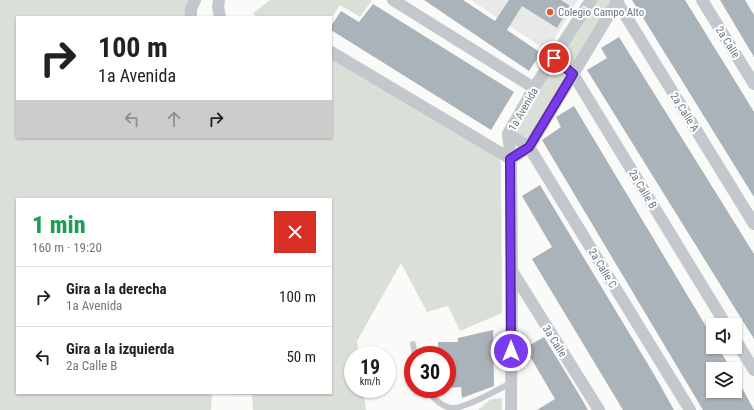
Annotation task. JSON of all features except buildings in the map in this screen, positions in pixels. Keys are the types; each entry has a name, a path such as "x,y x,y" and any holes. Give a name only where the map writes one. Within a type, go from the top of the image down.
{"street":[{"path":"191,16 191,9 195,0"},
{"path":"219,0 220,16"},
{"path":"393,0 534,88"},
{"name":"1a Avenida","path":"511,410 512,271 510,159 508,134 534,88 591,0"},
{"path":"332,53 510,159 529,147 617,0"},
{"name":"2a Calle A","path":"617,0 754,224"},
{"name":"2a Calle","path":"702,0 754,84"},
{"name":"2a Calle B","path":"554,58 573,74 722,318"},
{"name":"2a Calle C","path":"508,134 529,147 690,410"},
{"name":"3a Calle","path":"512,271 599,410"},
{"path":"742,350 754,370"}],"lane":[{"path":"435,398 441,404 453,408 462,406 511,383"}],"shaded area":[{"path":"0,0 188,0 186,16 16,16 16,138 332,138 332,50 498,157 501,163 502,313 460,331 448,306 427,312 401,263 357,341 358,346 344,346 344,398 364,398 366,410 253,410 252,395 212,394 211,410 0,410"},
{"path":"270,0 372,0 360,17 340,5 332,17 332,16 254,16 253,13"},
{"path":"471,0 578,0 547,51"},
{"path":"591,0 618,0 529,147 508,134"},
{"path":"502,398 502,410 478,410 491,399"}],"place":[{"name":"Colegio Campo Alto","path":"550,12"}],"route":[{"path":"511,351 512,271 510,159 529,147 573,74 554,58"}]}
